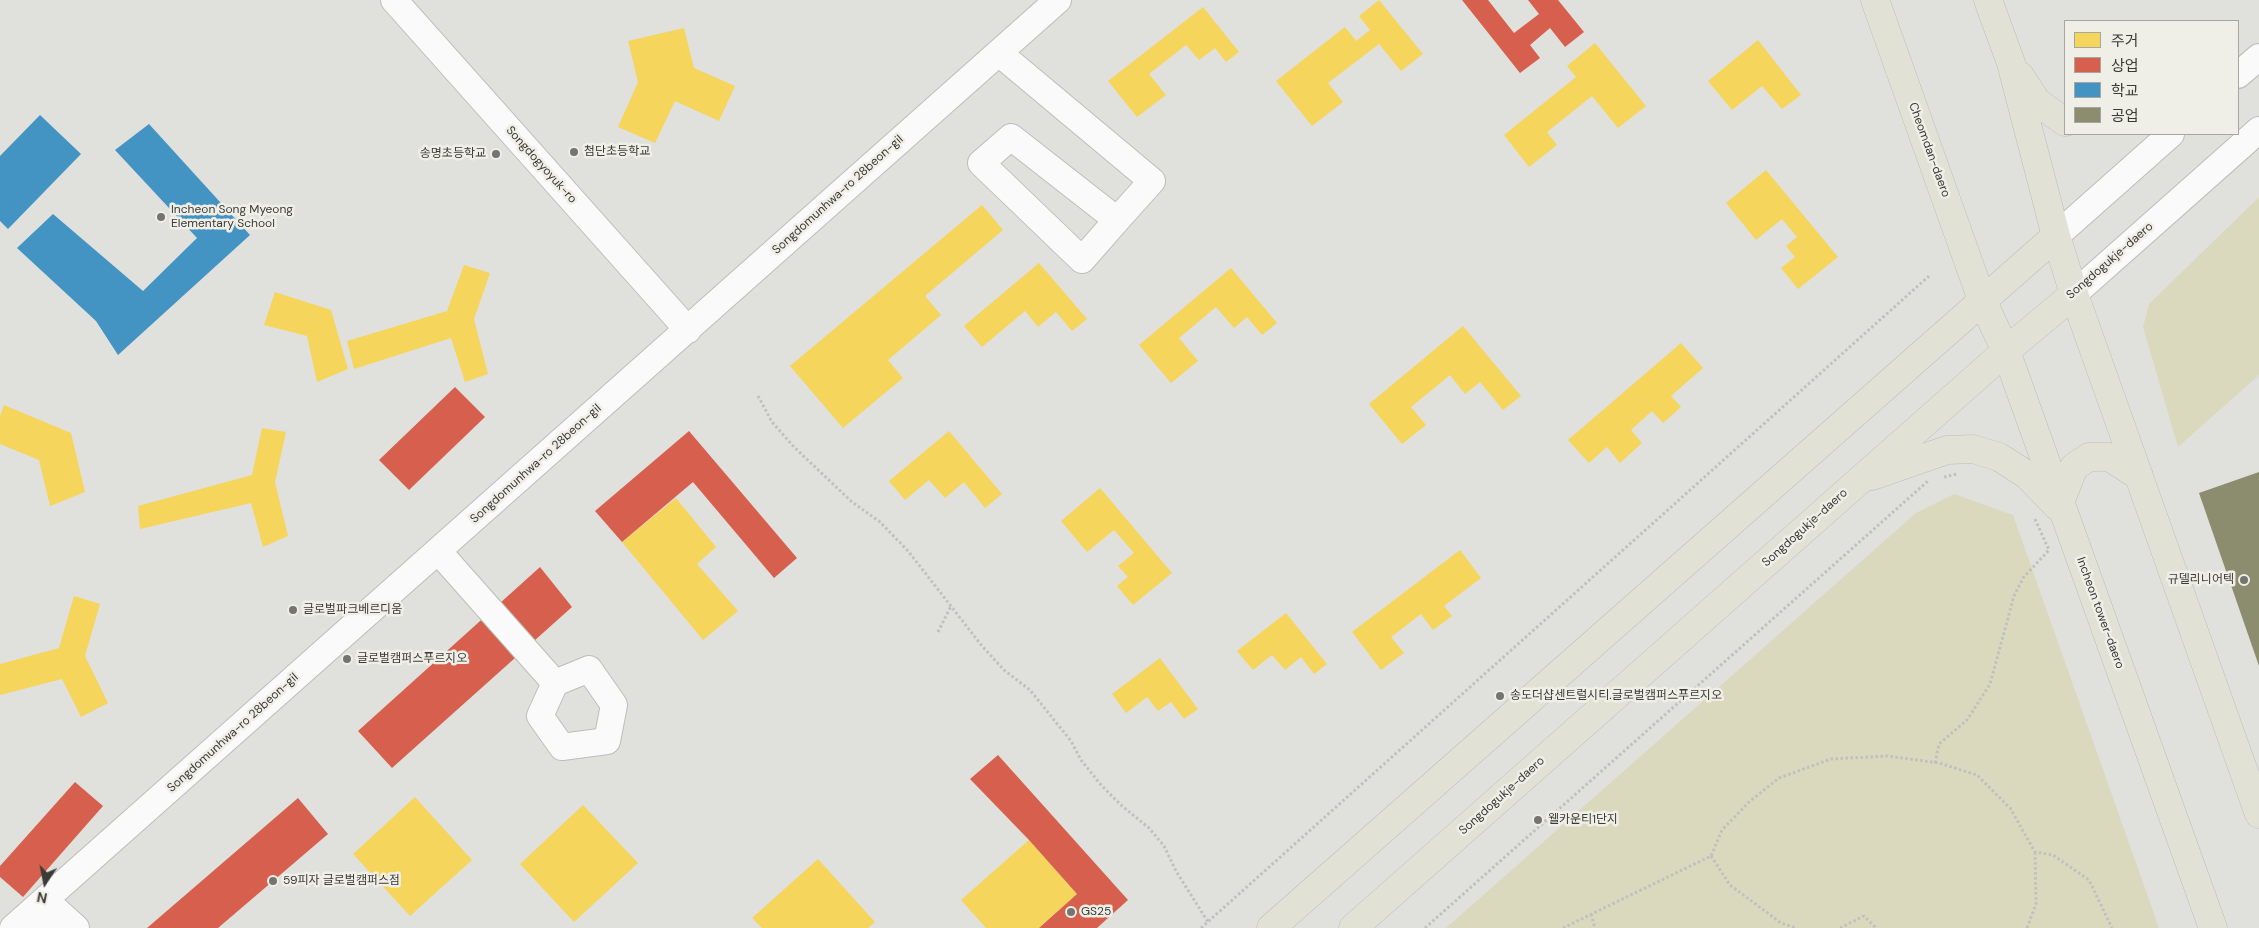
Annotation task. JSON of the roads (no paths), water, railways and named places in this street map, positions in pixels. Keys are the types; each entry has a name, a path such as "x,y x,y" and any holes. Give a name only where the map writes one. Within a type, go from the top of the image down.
{"main road":[{"name":"Cheomdan-daero","path":"1875,0 1982,300"},
{"path":"1988,0 2011,63 2056,236 2074,294 2259,814"},
{"path":"2011,63 2037,102 2064,121"},
{"path":"1271,928 2056,236"},
{"name":"Songdogukje-daero","path":"1353,928 1858,481 2074,294"},
{"name":"Incheon tower-daero","path":"1982,300 2006,351 2213,928"},
{"path":"1858,481 1947,450 1973,449 1999,457 2027,475 2062,508 2074,467 2088,457 2109,457 2139,476"}],"street":[{"name":"Songdogyoyuk-ro","path":"394,0 688,330"},
{"name":"Songdomunhwa-ro 28beon-gil","path":"34,917 438,551 1058,0"},
{"path":"999,53 1152,181 1082,260 981,163 1011,137 1117,220"},
{"path":"2239,74 2259,57"},
{"name":"Songdogukje-daero","path":"2074,294 2259,130"},
{"path":"2056,236 2170,135"},
{"path":"438,551 555,683"},
{"path":"34,917 76,928"}],"place":[{"name":"첨단초등학교","path":"574,152"},
{"name":"송명초등학교","path":"496,154"},
{"name":"Incheon Song Myeong Elementary School","path":"161,217"},
{"name":"규델리니어텍","path":"2244,580"},
{"name":"글로벌파크베르디움","path":"293,610"},
{"name":"글로벌캠퍼스푸르지오","path":"347,659"},
{"name":"송도더샵센트럴시티.글로벌캠퍼스푸르지오","path":"1500,696"},
{"name":"웰카운티1단지","path":"1538,820"},
{"name":"59피자 글로벌캠퍼스점","path":"273,881"},
{"name":"GS25","path":"1071,912"}]}
